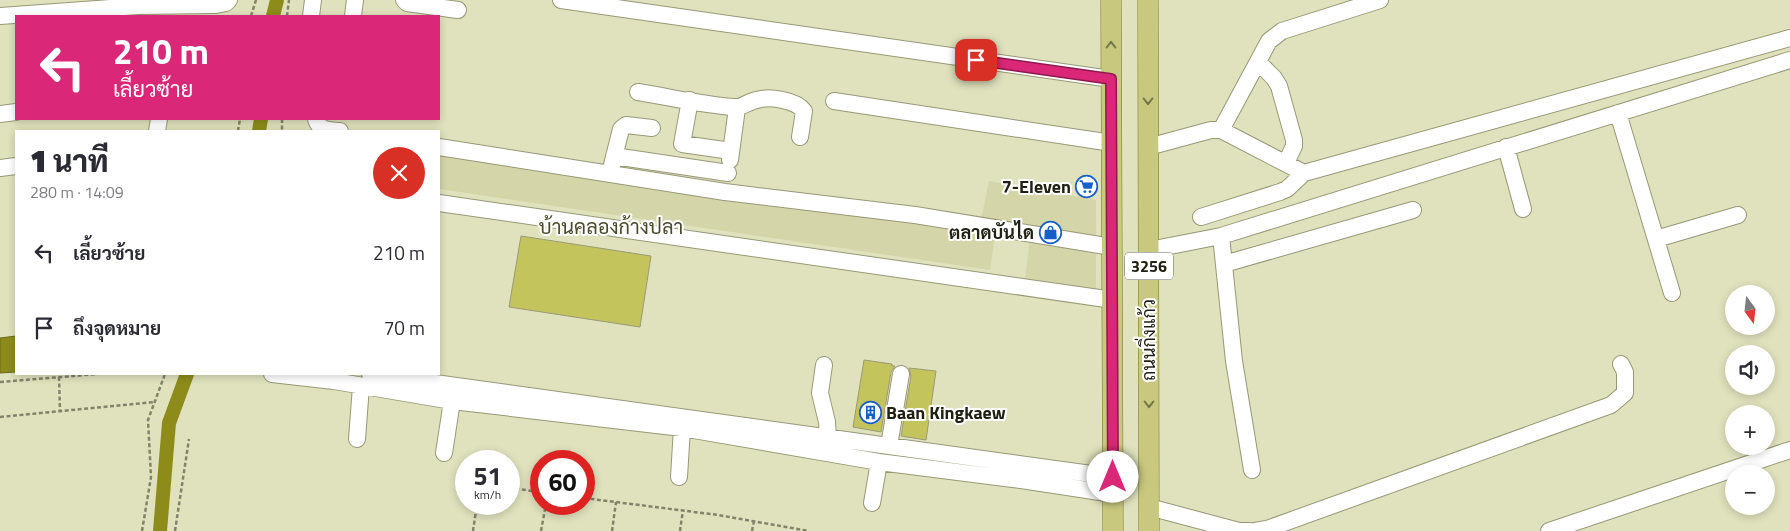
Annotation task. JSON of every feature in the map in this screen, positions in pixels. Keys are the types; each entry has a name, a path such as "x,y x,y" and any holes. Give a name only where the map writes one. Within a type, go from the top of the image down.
{"main road":[{"name":"ถนนกิ่งแก้ว","path":"1111,0 1113,531"},
{"name":"ถนนกิ่งแก้ว","path":"1148,0 1149,531"}],"street":[{"path":"0,16 138,6 216,5 226,3 229,0"},
{"path":"311,15 313,0"},
{"path":"353,15 355,0"},
{"path":"404,0 407,3 458,10"},
{"path":"561,0 629,5 1111,79"},
{"path":"1221,130 1269,41 1282,31 1380,0"},
{"path":"1201,217 1287,189 1304,172 1790,38"},
{"path":"1149,250 1221,236 1790,60"},
{"path":"1258,62 1274,78 1279,86 1294,140 1294,146 1286,163"},
{"path":"638,92 738,108 765,98 793,103 804,111 800,138"},
{"path":"690,100 682,144 731,151"},
{"path":"834,101 1112,143"},
{"path":"725,192 738,108"},
{"path":"0,114 15,112"},
{"path":"1618,113 1672,293"},
{"path":"316,120 317,125 321,128 334,130"},
{"path":"609,174 621,129 626,125 652,128"},
{"path":"1148,147 1211,130 1221,130 1304,172"},
{"path":"440,147 725,192 915,215 1112,247"},
{"path":"1506,147 1523,209"},
{"path":"614,156 728,173"},
{"path":"0,168 15,166"},
{"path":"440,203 1112,300"},
{"path":"1224,264 1412,210"},
{"path":"1656,239 1738,215"},
{"path":"1221,236 1234,361 1252,470"},
{"path":"1254,531 1267,529 1611,405 1625,394 1624,372 1621,364"},
{"path":"824,365 820,392 827,422 828,437"},
{"path":"889,446 901,374"},
{"path":"288,375 365,380 419,377 889,446 1113,486"},
{"path":"365,380 452,401 682,428 879,462 1028,481 1113,486"},
{"path":"357,439 365,380"},
{"path":"444,453 452,401"},
{"path":"680,477 682,428"},
{"path":"1550,531 1790,450"},
{"path":"872,502 879,462"},
{"path":"1149,507 1239,531 1250,531"}],"path":[{"path":"251,15 256,0"},
{"path":"287,15 289,0"},
{"path":"0,382 85,375"},
{"path":"142,531 151,477 148,420 165,375"},
{"path":"59,377 60,411"},
{"path":"0,417 155,402"},
{"path":"176,531 189,439"},
{"path":"595,499 683,510 809,531"},
{"path":"612,531 616,502"},
{"path":"680,531 683,510"},
{"path":"473,531 475,515"},
{"path":"541,531 544,515"},
{"path":"752,531 754,521"}],"shaded area":[{"path":"440,148 995,236 990,270 440,189"},
{"name":"ตลาดบันได","path":"989,181 1096,200 1096,291 1025,280 1030,238 979,229"},
{"path":"15,336 15,372 0,373 0,338"}],"building":[{"path":"521,236 651,256 640,327 509,307"},
{"path":"864,360 895,366 891,372 881,432 853,427"},
{"path":"909,368 936,371 926,440 901,436 911,376"}],"waterway":[{"path":"273,15 277,0"},
{"path":"259,130 261,120"},
{"path":"160,531 169,423 187,375"}],"place":[{"name":"7-Eleven","path":"1087,187"},
{"name":"ตลาดบันได","path":"1050,233"},
{"name":"Baan Kingkaew","path":"870,413"}],"district":[{"name":"บ้านคลองก้างปลา","path":"611,227"}],"route":[{"path":"976,60 1111,79 1113,477"}]}
